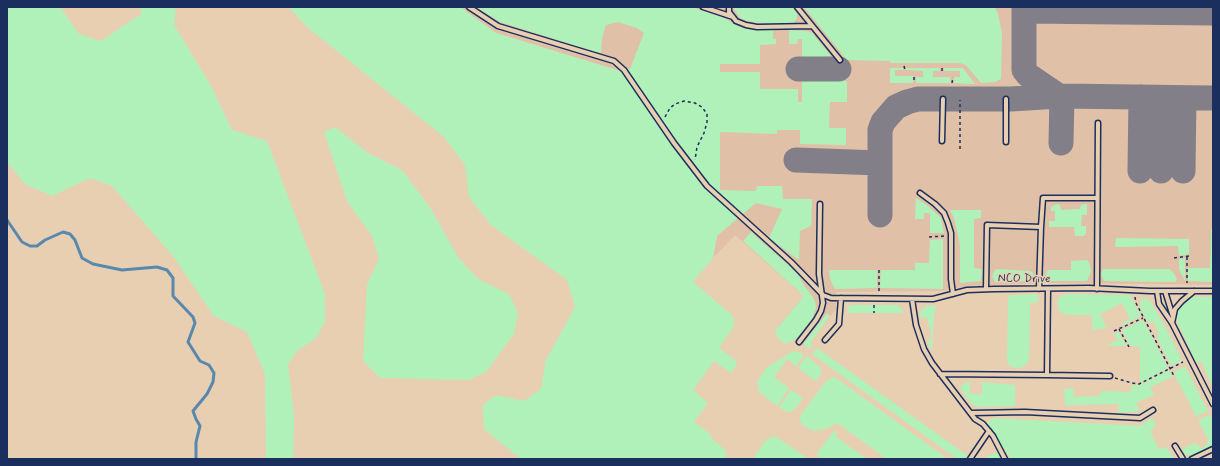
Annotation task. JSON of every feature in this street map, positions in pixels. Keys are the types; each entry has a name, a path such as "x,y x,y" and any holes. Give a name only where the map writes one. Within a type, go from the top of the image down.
{"lane":[{"path":"469,7 498,26 614,61 624,70 664,129 698,174 727,204 791,262 823,295"},
{"path":"703,7 733,17"},
{"path":"729,7 729,12 736,21 746,25 757,27 812,26"},
{"path":"797,7 840,60"},
{"path":"942,141 943,99"},
{"path":"1006,99 1006,142"},
{"path":"1097,289 1098,122"},
{"path":"920,193 944,213 948,223 951,236 951,279 953,294"},
{"path":"1039,289 1043,198 1097,198"},
{"path":"799,342 821,311 823,295 819,274 820,204"},
{"path":"986,289 987,225 1041,227"},
{"path":"1047,376 1048,288"},
{"name":"NCO Drive","path":"823,295 831,298 933,299 967,290 986,289 1048,288 1213,291"},
{"path":"1157,291 1160,304 1172,323 1213,404"},
{"path":"1165,291 1173,318"},
{"path":"1172,323 1175,309 1194,291"},
{"path":"826,340 839,324 838,298"},
{"path":"912,299 916,325 924,349 940,374 971,413 989,431 1005,459"},
{"path":"940,374 1110,376"},
{"path":"971,413 1025,412 1140,418 1153,410"},
{"path":"970,459 989,431"},
{"path":"1175,446 1183,459"},
{"path":"1192,459 1213,449"}],"path":[{"path":"904,66 905,70"},
{"path":"942,66 942,71"},
{"path":"914,77 914,82"},
{"path":"952,77 952,83"},
{"path":"960,100 960,149"},
{"path":"664,129 666,114 675,104 684,101 695,103 702,107 707,114 707,122 695,156 695,164 698,174"},
{"path":"930,237 951,236"},
{"path":"1174,258 1188,256 1187,283"},
{"path":"879,270 879,298"},
{"path":"1135,290 1136,303 1174,376"},
{"path":"1114,332 1143,317"},
{"path":"1119,329 1128,347"},
{"path":"1110,376 1139,384 1190,358"}],"shaded area":[{"path":"460,7 1213,7 1213,285 1054,283 966,286 943,291 836,292 836,309 806,347 778,327 804,296 735,235 713,258 717,236 616,70 496,33"}],"green space":[{"path":"7,7 60,7 79,34 101,41 141,14 141,7 176,7 174,25 210,84 232,130 267,141 325,294 325,322 316,338 297,351 288,364 294,416 293,459 266,459 265,374 247,332 214,316 173,256 112,186 90,178 52,196 25,184 7,162"},
{"path":"289,7 460,7 496,33 617,70 630,69 644,33 637,28 618,22 606,25 602,38 601,53 500,22 476,7 691,7 724,18 740,27 751,30 773,30 773,39 776,39 776,44 760,45 760,64 720,64 720,72 760,72 760,89 798,89 798,102 802,102 802,77 839,77 847,82 847,102 830,102 829,128 846,128 846,145 800,144 800,130 777,130 777,134 720,132 720,190 756,191 757,186 782,186 783,199 812,199 811,226 800,231 799,260 769,238 782,209 756,203 717,236 713,258 693,282 733,316 734,326 719,348 736,361 737,365 731,373 714,361 693,390 708,403 694,422 710,434 712,439 723,448 726,452 725,459 521,459 484,429 483,405 496,395 524,401 541,389 546,360 575,307 567,280 491,225 469,197 465,165 444,137 307,27"},
{"path":"733,7 792,7 797,13 797,18 793,24 757,23 741,19"},
{"path":"804,7 995,7 1002,33 1001,79 995,82 981,83 966,65 960,63 891,63 890,61 847,60"},
{"path":"789,30 806,31 812,33 831,56 832,60 802,59 802,39 798,39 797,44 789,44"},
{"path":"890,68 903,68 903,70 895,70 895,76 913,76 913,83 890,83"},
{"path":"906,68 940,68 940,71 933,71 933,77 950,77 951,83 916,83 916,77 923,77 923,71 906,70"},
{"path":"944,68 963,68 975,84 954,83 954,77 960,77 960,71 944,71"},
{"path":"335,127 368,153 402,170 431,209 458,257 478,279 509,294 518,313 514,334 486,372 468,380 380,378 363,361 367,285 379,259 372,236 347,201 324,132"},
{"path":"916,198 928,206 941,218 944,233 930,233 930,213 924,213 924,219 915,219"},
{"path":"1057,204 1060,205 1061,210 1080,209 1081,205 1087,204 1087,215 1082,215 1081,226 1086,226 1086,233 1084,236 1075,236 1074,227 1049,227 1049,221 1055,221 1055,211 1051,211 1051,207"},
{"path":"950,210 981,210 981,218 974,219 974,268 982,269 981,281 960,283 960,245 954,218"},
{"path":"1211,229 1213,229 1213,281 1188,281 1188,268 1210,268"},
{"path":"751,232 797,273 815,302 816,308 812,319 796,339 785,344 778,338 775,331 804,296 743,241"},
{"path":"1116,238 1189,239 1189,254 1179,256 1178,246 1115,247"},
{"path":"943,239 943,289 880,288 881,270 915,270 915,263 929,263 930,240"},
{"path":"1185,258 1185,281 1179,269 1179,259"},
{"path":"1087,260 1091,271 1087,281 1047,281 1046,273 1048,270 1071,270 1071,261"},
{"path":"996,269 1030,271 1033,273 1033,279 1031,281 995,282 992,276"},
{"path":"1103,269 1170,269 1177,279 1175,282 1104,281 1101,275"},
{"path":"829,270 877,270 877,288 835,289 830,279"},
{"path":"1036,294 1039,299 1038,302 1030,303 1029,361 1023,367 1015,368 1010,366 1007,361 1008,299 1009,296 1013,295"},
{"path":"1063,295 1130,295 1141,316 1123,325 1122,323 1130,319 1122,303 1100,314 1107,328 1092,330 1092,315 1066,315 1059,311 1057,302 1059,298"},
{"path":"1142,297 1150,301 1167,330 1182,361 1171,366 1156,336 1159,334 1153,321 1148,323 1140,307"},
{"path":"1195,297 1213,297 1213,389 1202,362 1196,362 1177,321 1176,314 1178,308 1186,300"},
{"path":"852,305 897,305 902,309 903,313 847,313 848,307"},
{"path":"936,305 932,350 927,342 931,339 931,332 927,318 920,317 920,312 926,306"},
{"path":"827,313 830,316 810,343 813,345 809,349 803,344"},
{"path":"1143,320 1168,368 1140,383 1140,347 1130,346 1122,330"},
{"path":"1119,332 1126,346 1107,345 1118,340 1114,334"},
{"path":"817,348 968,456 966,459 957,459 812,354"},
{"path":"795,351 804,355 796,366 787,359 774,377 789,388 777,406 759,392 757,382 766,368"},
{"path":"807,356 821,368 821,374 816,381 798,368"},
{"path":"1185,366 1208,411 1196,416 1173,372"},
{"path":"1169,370 1172,377 1150,387 1154,395 1136,403 1140,411 1118,413 1119,404 1065,405 1064,389 1073,388 1074,397 1100,396 1101,391 1131,392 1132,385 1140,385"},
{"path":"833,377 948,459 887,459 837,423 826,429 813,431 804,426 800,421 800,416 827,380"},
{"path":"970,382 970,394 982,394 982,382 1015,385 1015,406 975,406 962,391 961,386 964,383"},
{"path":"791,390 803,398 795,409 787,412 779,407"},
{"path":"1210,415 1213,420 1213,447 1191,456 1185,454 1182,449 1195,443 1202,448 1207,445 1208,439 1198,420"},
{"path":"993,418 1140,426 1152,418 1156,426 1150,431 1159,449 1167,447 1174,459 1011,459 987,423"},
{"path":"834,431 837,433 835,436 867,459 824,459 820,456 817,457 817,453"},
{"path":"775,436 807,459 755,459 755,455 767,439"},
{"path":"998,452 1002,459 982,459"}],"waterway":[{"path":"7,220 22,242 30,246 37,246 45,240 63,232 70,234 75,240 82,258 93,264 122,270 157,267 167,270 173,278 173,296 193,317 195,323 188,342 200,361 209,365 214,373 213,382 207,394 193,411 200,426 196,442 196,459"}],"taxiway":[{"path":"1024,7 1024,70 1028,75 1059,96 1213,98"},
{"path":"1024,11 1213,13"},
{"path":"798,69 839,69"},
{"path":"880,215 880,130 883,122 896,107 918,99 1011,99 1059,96"},
{"path":"1061,143 1062,96"},
{"path":"1140,171 1141,97"},
{"path":"1161,171 1162,98"},
{"path":"1183,171 1184,98"},
{"path":"796,160 880,163"}]}
